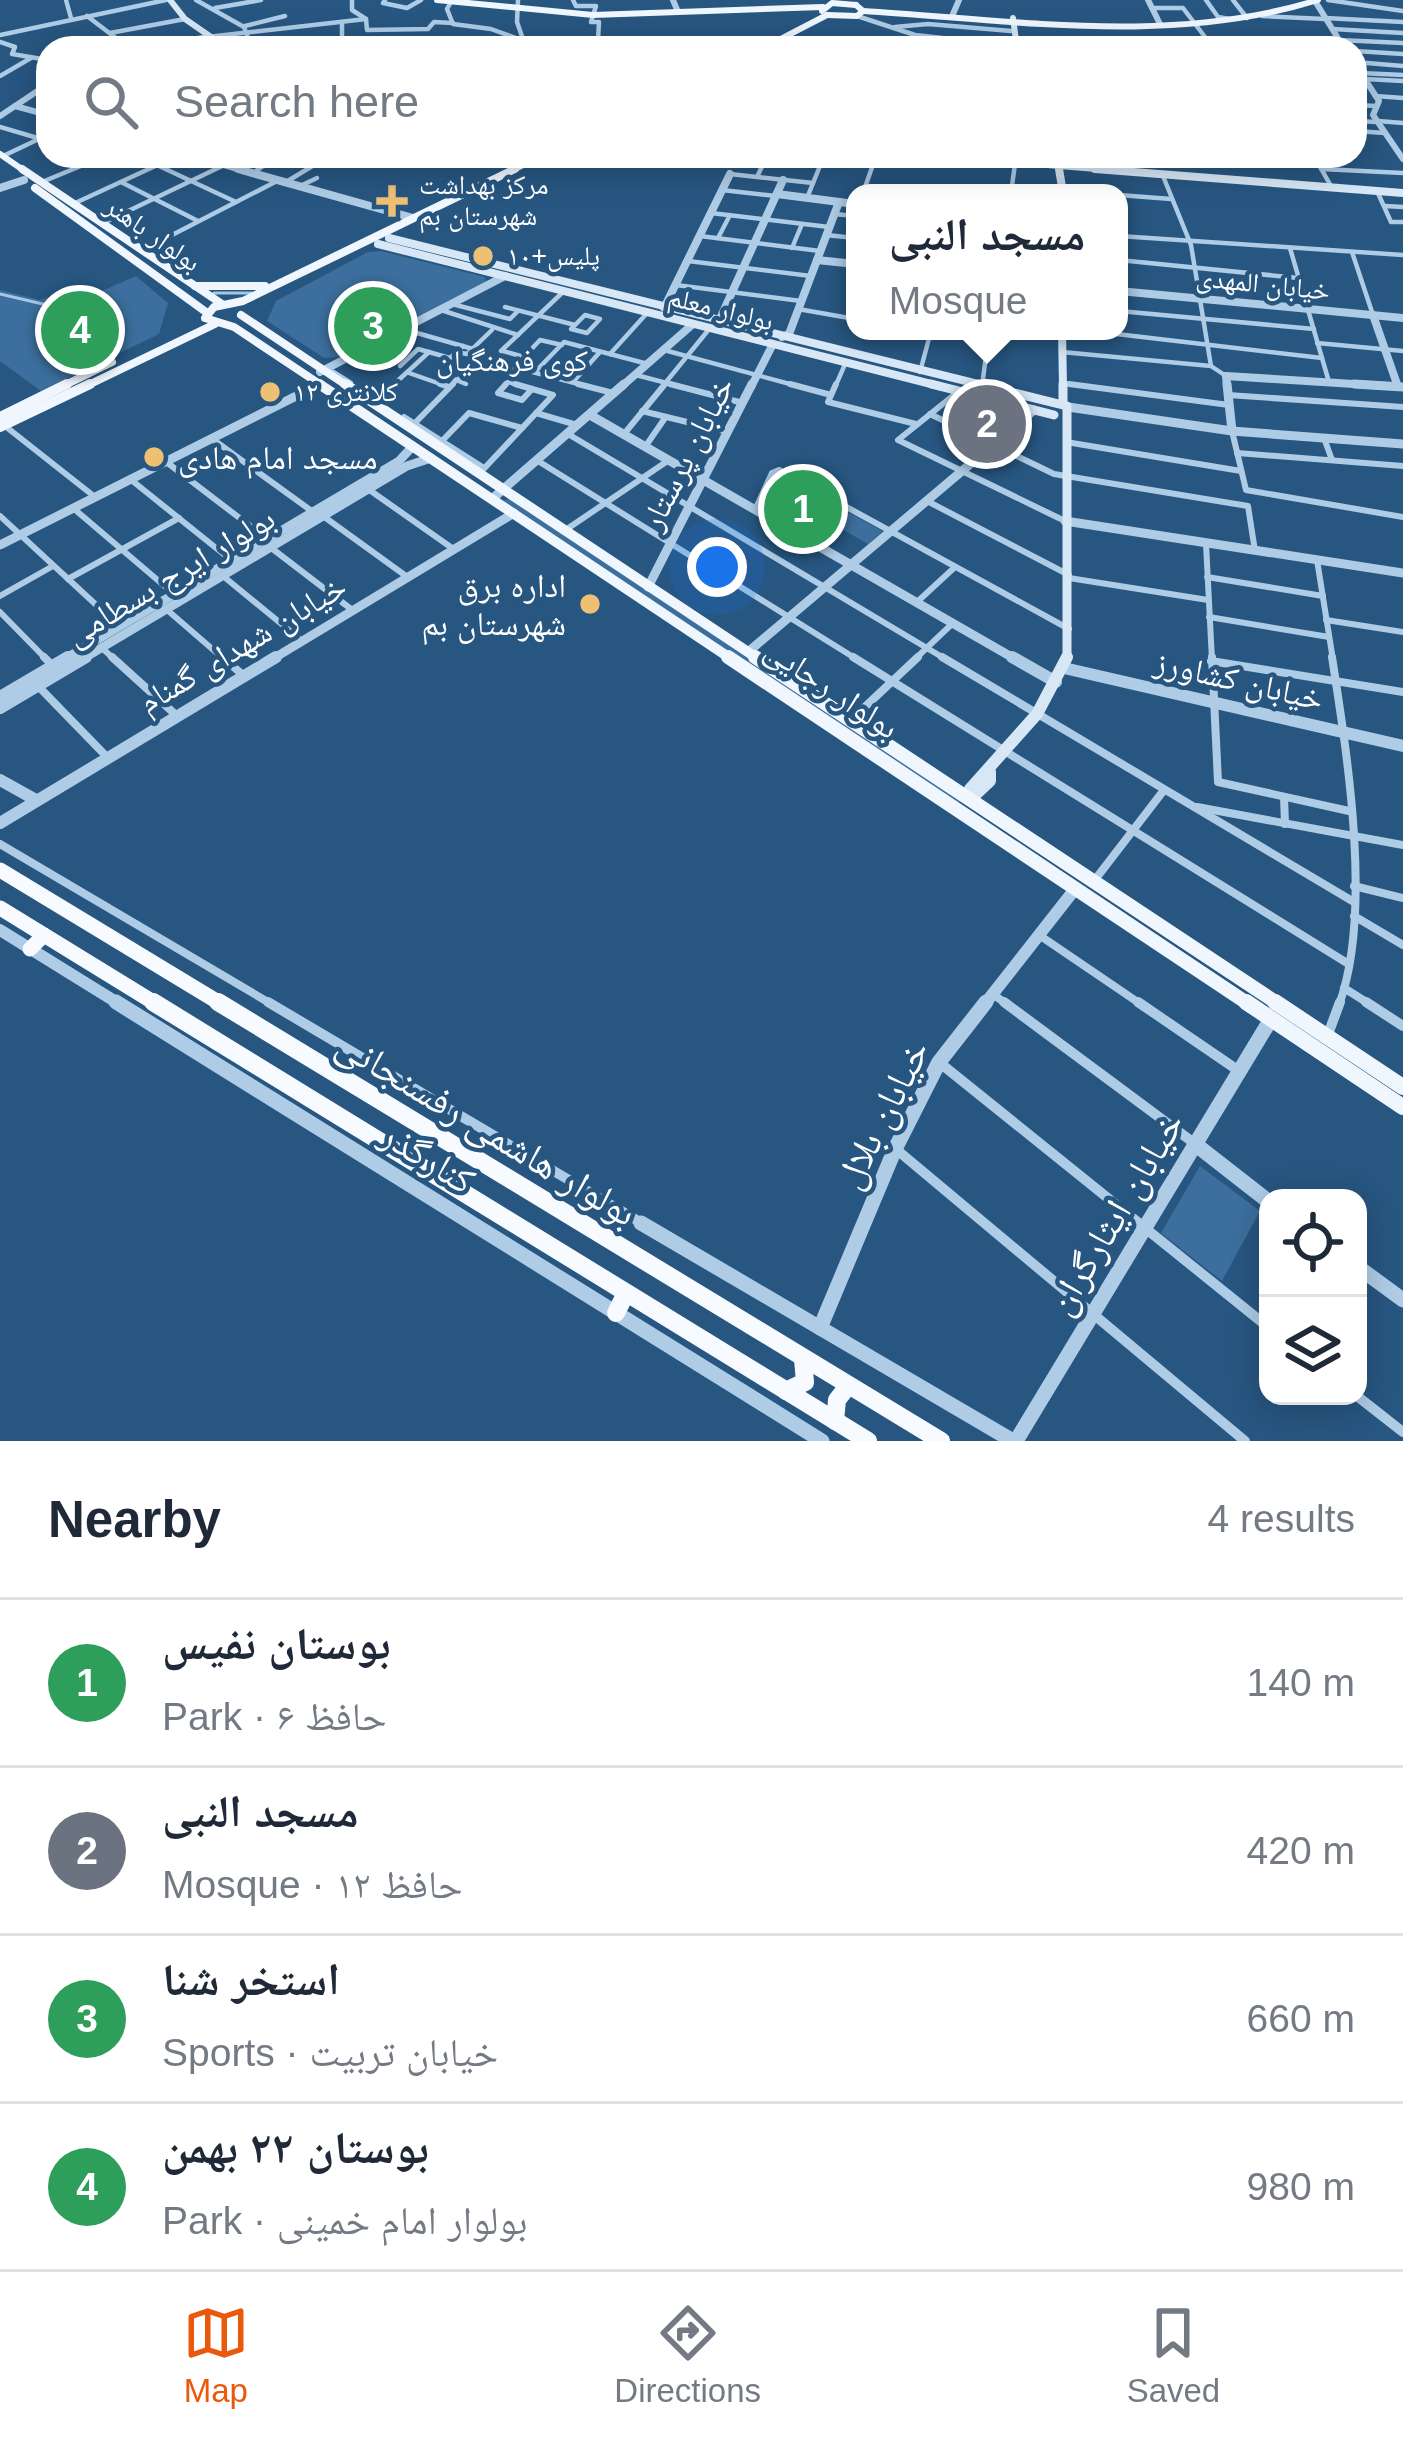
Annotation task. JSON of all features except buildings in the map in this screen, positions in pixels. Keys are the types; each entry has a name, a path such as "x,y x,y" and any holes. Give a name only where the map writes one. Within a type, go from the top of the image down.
{"highway":[{"name":"بولوار هاشمی رفسنجانی","path":"0,870 940,1441"},
{"name":"بولوار هاشمی رفسنجانی","path":"0,908 37,942 298,1103 626,1293 868,1441"},
{"path":"616,1313 626,1293"},
{"path":"786,1391 805,1382 803,1359"},
{"path":"836,1421 837,1400 848,1386"}],"main road":[{"path":"168,0 206,36"},
{"path":"436,0 593,15 827,11 856,6 1010,20 1160,24 1247,19 1317,1"},
{"path":"787,36 827,11 856,6"},
{"path":"793,9 811,19 799,30"},
{"path":"793,36 827,11"},
{"path":"1010,20 1014,36"},
{"name":"بولوار باهنر","path":"1,158 219,324"},
{"name":"بولوار باهنر","path":"1,158 190,286 235,309"},
{"path":"1,423 196,326 219,324 235,309 516,168"},
{"path":"190,286 275,289 531,168"},
{"path":"1044,168 1063,174 1086,171 1403,193"},
{"path":"1061,168 1063,184"},
{"path":"366,241 385,238 443,204"},
{"name":"بولوار معلم","path":"385,238 505,276 920,372 1034,410 1060,410"},
{"name":"بولوار معلم","path":"385,238 696,320"},
{"path":"196,326 206,314 235,309"},
{"name":"بولوار رجایی","path":"235,309 279,351"},
{"name":"بولوار رجایی","path":"219,324 374,403 501,493 648,587 691,622 748,652 972,798 1403,1087"},
{"path":"930,790 959,806 990,782 990,772 1037,714 1064,668 1070,629 1066,442 1060,410 1062,340"},
{"name":"بولوار معلم","path":"778,341 959,391 1060,410"},
{"name":"بولوار رجایی","path":"322,374 413,446 436,449 481,472 514,513 691,622 979,824 1403,1107"},
{"path":"972,798 979,824"}],"street":[{"path":"66,0 71,18"},
{"path":"0,39 71,18 168,0"},
{"path":"196,0 245,29 367,19"},
{"path":"212,9 261,0"},
{"path":"352,0 352,10 367,19"},
{"path":"380,0 407,8 421,0"},
{"path":"518,0 522,36"},
{"path":"573,0 576,6 596,5 591,22 599,22 601,36"},
{"path":"673,0 678,12"},
{"path":"946,26 959,0"},
{"path":"1206,0 1218,17 1231,20"},
{"path":"1233,0 1247,19"},
{"path":"1265,0 1275,13"},
{"path":"1328,0 1403,11"},
{"path":"451,1 447,9 453,24"},
{"path":"1317,1 1336,36"},
{"path":"1150,4 1183,8 1203,36"},
{"path":"1150,4 1160,24"},
{"path":"856,6 881,28 906,36"},
{"path":"911,26 914,13"},
{"path":"641,25 642,14"},
{"path":"86,15 114,36"},
{"path":"212,36 285,16"},
{"path":"1262,16 1403,22"},
{"path":"110,33 185,19"},
{"path":"367,19 367,30 428,29"},
{"path":"881,28 1010,20"},
{"path":"342,22 342,36"},
{"path":"424,36 434,22 491,29 506,36"},
{"path":"245,29 247,36"},
{"path":"1332,29 1403,33"},
{"path":"0,39 15,47 12,54 36,58"},
{"path":"1367,41 1403,43"},
{"path":"1367,52 1403,54"},
{"path":"0,76 32,57"},
{"path":"1367,71 1403,66"},
{"path":"1367,73 1403,78"},
{"path":"1367,83 1376,96 1373,115 1398,145 1403,159"},
{"path":"0,116 36,92"},
{"path":"1376,96 1403,98"},
{"path":"15,106 36,112"},
{"path":"1367,106 1377,106"},
{"path":"1367,122 1403,123"},
{"path":"0,127 36,138"},
{"path":"1367,132 1385,133"},
{"path":"1,158 36,141"},
{"path":"42,182 76,168"},
{"path":"73,204 151,168"},
{"path":"164,168 236,202"},
{"path":"101,224 225,168"},
{"path":"236,168 413,218"},
{"path":"254,173 261,168"},
{"path":"141,251 305,168"},
{"path":"757,177 761,168"},
{"path":"806,198 820,168"},
{"path":"1321,169 1403,173"},
{"path":"1321,169 1332,188"},
{"path":"664,308 730,174 814,183"},
{"path":"1163,176 1196,268 1211,366"},
{"path":"300,186 317,178"},
{"path":"623,434 715,325 783,179"},
{"path":"0,188 24,180"},
{"path":"121,182 199,221"},
{"path":"722,190 846,203"},
{"path":"1377,191 1391,222 1403,223"},
{"path":"1128,196 1171,199"},
{"name":"خیابان پرستار","path":"648,587 757,376 778,341 789,334 839,202"},
{"path":"1384,206 1403,207"},
{"path":"711,213 802,224 846,236"},
{"path":"835,214 846,215"},
{"path":"718,238 730,215"},
{"path":"792,248 802,224"},
{"path":"700,236 792,248 846,262"},
{"path":"1128,237 1403,255"},
{"path":"1290,248 1329,382"},
{"path":"1062,352 1211,366 1226,376 1401,387 1352,252"},
{"path":"688,261 811,276"},
{"path":"1128,261 1298,278"},
{"path":"0,544 211,439 505,276"},
{"path":"676,285 846,317"},
{"path":"564,291 501,351 524,357 540,340 648,364"},
{"name":"خیابان المهدی","path":"1128,291 1403,318"},
{"path":"496,315 515,300"},
{"path":"452,304 510,319 519,310"},
{"path":"505,307 575,325"},
{"path":"441,310 519,335"},
{"path":"610,354 648,312"},
{"path":"1128,312 1314,329"},
{"path":"501,493 696,320"},
{"path":"403,329 465,350"},
{"path":"374,403 429,352 450,358 493,329"},
{"path":"1128,335 1322,358"},
{"path":"920,372 927,340"},
{"path":"980,392 988,340"},
{"path":"509,343 532,349"},
{"path":"1318,343 1403,351"},
{"path":"536,372 563,344"},
{"path":"664,350 918,424"},
{"path":"572,382 600,352"},
{"path":"490,361 615,393"},
{"path":"830,398 846,362"},
{"path":"409,371 449,387"},
{"path":"429,379 441,371 466,384"},
{"path":"635,375 743,403"},
{"path":"1226,376 1246,490 1403,517"},
{"path":"411,427 458,379"},
{"path":"481,472 553,395 508,382 498,393 522,400 532,389"},
{"path":"1062,383 1229,400 1403,407"},
{"path":"959,391 898,440 1065,520 1403,573"},
{"path":"748,652 1034,410"},
{"path":"1060,410 1403,443"},
{"path":"642,411 728,432"},
{"path":"436,449 469,413 522,428"},
{"path":"536,413 578,425"},
{"path":"930,414 1064,475 1248,506 1255,551"},
{"path":"590,415 1056,682"},
{"path":"646,447 665,418"},
{"path":"1,423 95,497"},
{"path":"568,434 1354,902"},
{"path":"1324,437 1332,460"},
{"path":"211,439 406,576"},
{"path":"1066,442 1241,471"},
{"name":"بولوار ایرج بسطامی","path":"318,514 368,489 403,464 413,446"},
{"name":"بولوار ایرج بسطامی","path":"0,697 174,594 223,576 269,543 436,449"},
{"path":"1237,453 1403,466"},
{"path":"563,532 669,460"},
{"path":"165,461 351,609"},
{"path":"538,461 1347,963"},
{"path":"755,510 775,472 1070,629"},
{"path":"130,479 231,560"},
{"path":"368,489 452,548"},
{"path":"927,501 1069,576 1208,600"},
{"path":"73,508 174,594"},
{"name":"خیابان شهدای گمنام","path":"0,824 514,513"},
{"path":"0,516 119,626"},
{"path":"68,579 179,518"},
{"name":"بولوار ایرج بسطامی","path":"0,709 166,609 231,560 269,543"},
{"path":"1206,544 1218,782 1349,812"},
{"path":"1318,560 1341,731 1354,886 1340,1015 1327,1037"},
{"path":"1,594 53,566"},
{"path":"917,602 956,566"},
{"path":"223,576 301,640"},
{"path":"1207,577 1323,596"},
{"path":"166,609 243,675"},
{"path":"0,612 53,666"},
{"path":"1209,617 1329,637"},
{"path":"1326,620 1403,632"},
{"path":"851,719 953,623"},
{"path":"102,647 176,716"},
{"path":"1211,661 1403,692"},
{"name":"خیابان کشاورز","path":"1064,668 1403,746"},
{"path":"38,686 107,757"},
{"path":"0,780 36,800"},
{"path":"1093,883 1164,790"},
{"path":"1284,796 1285,824"},
{"path":"1190,805 1403,845"},
{"path":"0,844 1014,1441"},
{"path":"1354,886 1403,898"},
{"name":"خیابان بلال","path":"820,1328 896,1149 939,1062 1075,889"},
{"path":"1354,916 1403,945"},
{"path":"0,930 37,942"},
{"path":"1039,934 1239,1071"},
{"path":"1343,988 1403,1026"},
{"path":"992,994 1259,1194"},
{"name":"خیابان ایثارگران","path":"1014,1441 1271,1019"},
{"path":"939,1062 1259,1320"},
{"name":"کنارگذر","path":"298,1103 616,1313 822,1441"},
{"path":"896,1149 1245,1441"},
{"path":"1367,1274 1403,1300"},
{"path":"1367,1404 1403,1432"}],"shaded area":[{"path":"381,251 485,277 486,283 340,357 324,358 267,321 276,301 368,252"},
{"path":"136,276 168,303 159,334 41,391 0,361 0,290 40,300 68,290 90,296"},
{"path":"779,474 882,532 868,544 828,521 810,535 763,508"},
{"path":"509,499 963,796 964,802 502,501"},
{"path":"1200,1166 1259,1210 1222,1281 1161,1233"}],"waterway":[{"path":"214,293 252,293"},
{"path":"0,294 47,305"}],"place":[{"name":"مرکز بهداشت شهرستان بم","path":"392,201"},
{"name":"پلیس+۱۰","path":"483,256"},
{"name":"استخر شنا","path":"373,326"},
{"name":"بوستان ۲۲ بهمن","path":"80,330"},
{"name":"کلانتری ۱۲","path":"270,392"},
{"name":"مسجد النبی","path":"987,424"},
{"name":"مسجد امام هادی","path":"154,457"},
{"name":"بوستان نفیس","path":"803,509"},
{"name":"اداره برق شهرستان بم","path":"590,604"}],"district":[{"name":"کوی فرهنگیان","path":"512,360"}]}
